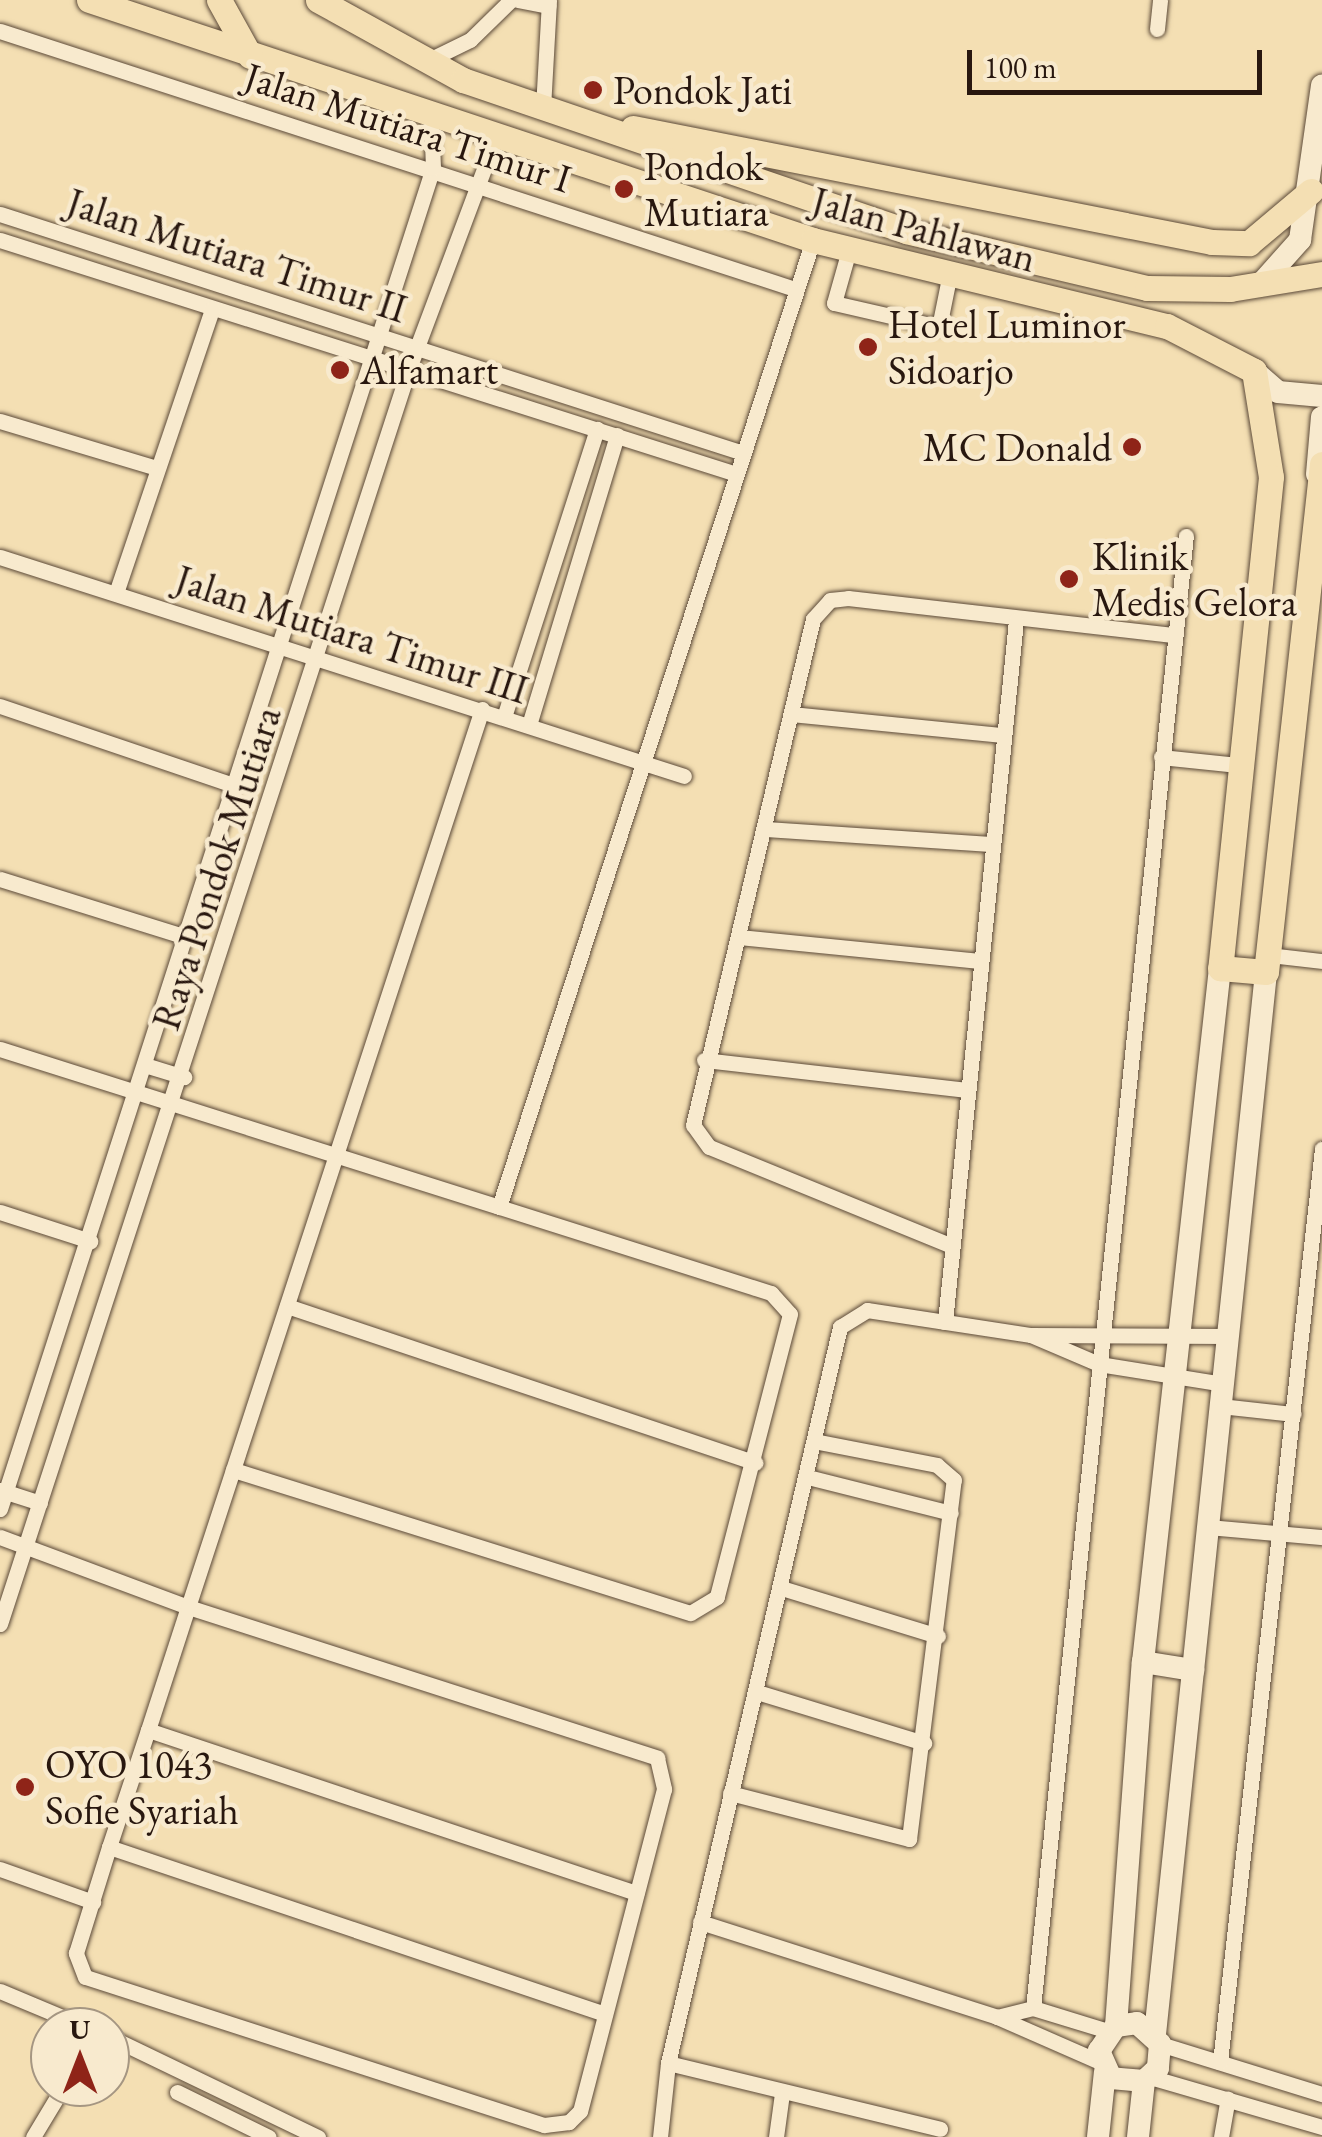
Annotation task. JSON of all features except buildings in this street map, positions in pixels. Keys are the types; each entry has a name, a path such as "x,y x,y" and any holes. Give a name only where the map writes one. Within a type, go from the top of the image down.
{"main road":[{"name":"Jalan Pahlawan","path":"89,0 813,240 948,278 1167,326 1254,370 1278,392 1322,396"},
{"path":"115,9 149,0"},
{"path":"219,0 250,56"},
{"name":"Jalan Pahlawan","path":"318,0 420,62 543,108 906,231 1049,269 1147,288 1260,286 1322,274"},
{"path":"1260,286 1300,240 1311,190 1322,86"},
{"path":"583,121 716,137 1212,242 1249,243 1311,190"},
{"path":"1098,2137 1103,2067 1112,2028 1144,1662 1271,477 1254,370"},
{"path":"1138,2137 1157,2039 1192,1670 1320,469 1322,417"},
{"path":"1220,968 1268,963"},
{"path":"1144,1662 1192,1670"},
{"path":"1112,2028 1137,2023 1157,2039"},
{"path":"1103,2067 1147,2079"}],"street":[{"path":"420,62 460,48 514,0 548,3 543,108"},
{"path":"1157,30 1160,0"},
{"name":"Jalan Mutiara Timur I","path":"0,31 433,168 795,289"},
{"name":"Raya Pondok Mutiara","path":"0,1509 148,1066 433,168 431,115"},
{"name":"Raya Pondok Mutiara","path":"0,1624 175,1106 408,370 475,182 498,134"},
{"name":"Jalan Mutiara Timur II","path":"0,214 740,452"},
{"name":"Jalan Mutiara Timur II","path":"0,240 732,473"},
{"path":"499,1207 644,761 732,473 813,240"},
{"path":"848,250 834,303 938,327 948,278"},
{"path":"116,594 212,309"},
{"path":"0,421 157,468"},
{"path":"504,717 597,429"},
{"path":"529,725 616,435"},
{"path":"1033,2008 1172,640 1186,536"},
{"name":"Jalan Mutiara Timur III","path":"0,556 684,776"},
{"path":"952,1246 709,1147 692,1108 766,829 813,619 830,600 848,598 1016,625 1172,640"},
{"path":"945,1322 1016,625"},
{"path":"0,706 236,786"},
{"path":"0,1538 188,1607 656,1758 664,1789 580,2110 544,2124 84,1977 76,1953 109,1847 148,1730 188,1607 233,1470 286,1306 482,709"},
{"path":"791,714 1003,735"},
{"path":"1161,757 1238,764"},
{"path":"766,829 992,844"},
{"path":"0,879 186,938"},
{"path":"739,937 980,961"},
{"path":"1268,963 1322,960"},
{"path":"0,1049 499,1207 784,1304 792,1328 717,1597 690,1613 233,1470"},
{"path":"704,1060 966,1090"},
{"path":"148,1066 184,1077"},
{"path":"1220,2062 1322,1149"},
{"path":"0,1212 90,1241"},
{"path":"286,1306 755,1463"},
{"path":"660,2137 668,2063 730,1792 812,1478 840,1327 851,1314 1032,1335 1103,1330 1228,1336"},
{"path":"1032,1335 1099,1364 1175,1377 1222,1395 1294,1414"},
{"path":"730,1792 903,1843 924,1743 938,1636 951,1513 947,1468 819,1442"},
{"path":"812,1478 951,1513"},
{"path":"3,1491 40,1503"},
{"path":"1207,1527 1322,1537"},
{"path":"785,1589 938,1636"},
{"path":"756,1692 924,1743"},
{"path":"148,1730 636,1893"},
{"path":"109,1847 604,2014"},
{"path":"0,1870 93,1902"},
{"path":"700,1922 997,2018 1103,2067"},
{"path":"0,1991 38,2007"},
{"path":"997,2018 1033,2008 1112,2028"},
{"path":"1157,2039 1322,2094"},
{"path":"130,2047 318,2137"},
{"path":"668,2063 940,2129"},
{"path":"1147,2079 1322,2126"},
{"path":"177,2092 270,2137"},
{"path":"776,2137 782,2093"},
{"path":"1222,2137 1228,2099"},
{"path":"33,2137 51,2107"},
{"path":"886,2137 888,2119"}],"place":[{"name":"Pondok Jati","path":"593,90"},
{"name":"Pondok Mutiara","path":"624,189"},
{"name":"Hotel Luminor Sidoarjo","path":"868,347"},
{"name":"Alfamart","path":"340,370"},
{"name":"MC Donald","path":"1132,447"},
{"name":"Klinik Medis Gelora","path":"1069,579"},
{"name":"OYO 1043 Sofie Syariah","path":"25,1787"}]}
